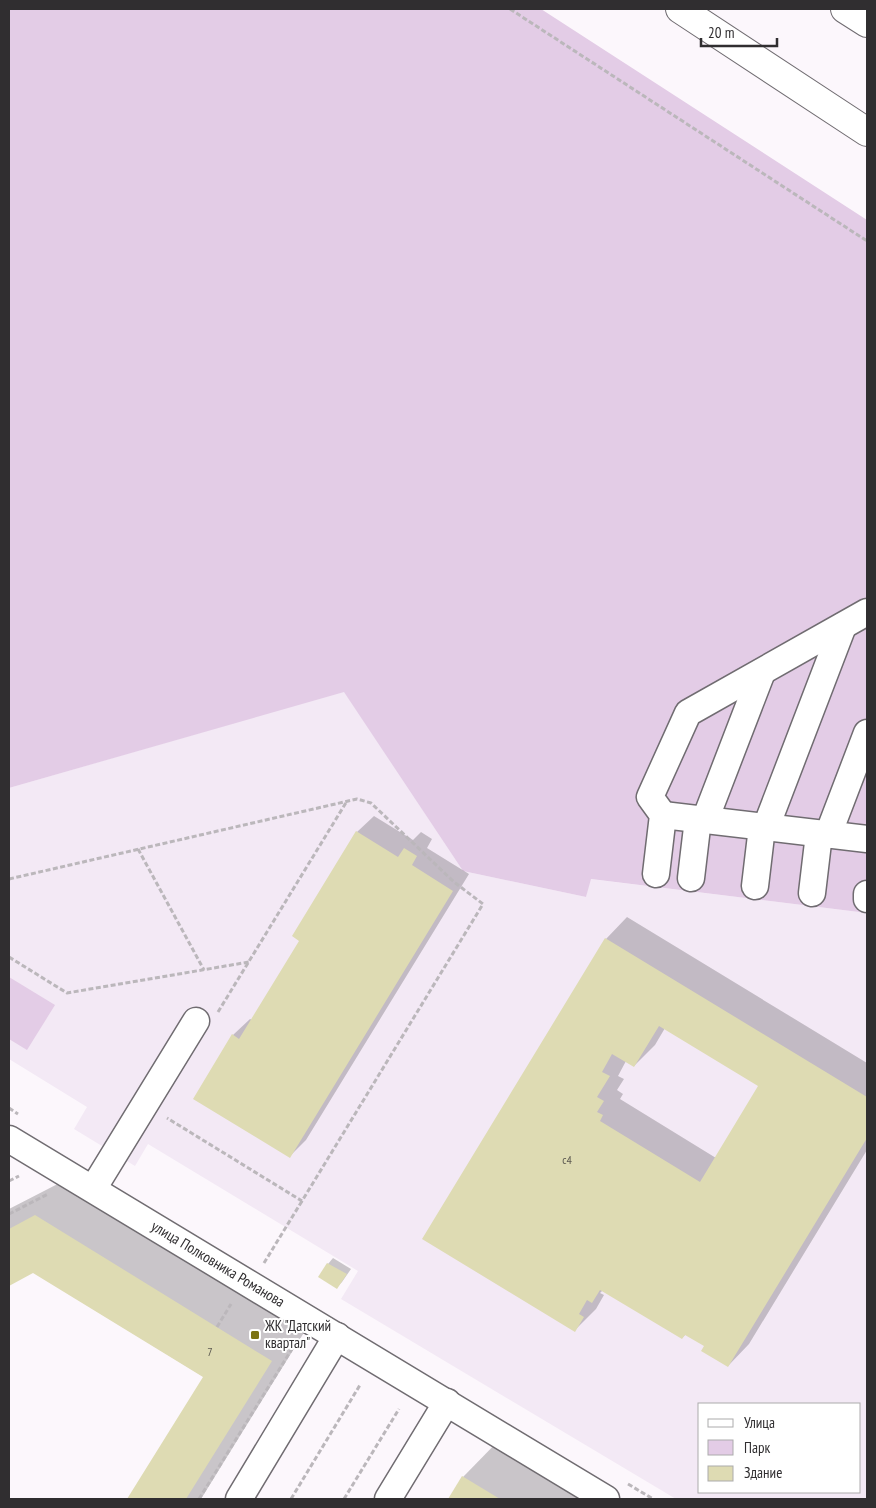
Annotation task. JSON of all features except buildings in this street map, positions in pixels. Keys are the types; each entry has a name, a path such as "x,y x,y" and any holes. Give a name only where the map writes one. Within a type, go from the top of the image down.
{"highway":[{"path":"680,9 867,132"},
{"path":"845,9 867,23"}],"street":[{"path":"656,874 663,815 650,797 688,713 867,612"},
{"path":"756,886 764,827 843,626"},
{"path":"691,878 702,819 762,672"},
{"path":"812,893 824,834 867,733"},
{"path":"663,815 867,839"},
{"path":"867,894 867,899"},
{"path":"93,1189 196,1021"},
{"name":"улица Полковника Романова","path":"9,1139 606,1499"},
{"path":"239,1499 337,1336"},
{"path":"388,1499 447,1402"}],"path":[{"path":"510,9 867,242"},
{"path":"9,880 357,799 371,803 454,882 483,904 264,1263"},
{"path":"196,1021 208,1028 347,801"},
{"path":"138,849 204,970"},
{"path":"9,957 67,994 249,962"},
{"path":"145,1105 302,1200"},
{"path":"9,1181 22,1174"},
{"path":"9,1214 51,1192"},
{"path":"217,1327 231,1304"},
{"path":"199,1499 295,1344"},
{"path":"291,1499 360,1384"},
{"path":"344,1499 399,1409"}],"shaded area":[{"path":"344,691 463,871 586,897 590,879 867,913 867,1499 676,1499 341,1299 358,1271 148,1144 135,1166 74,1129 87,1107 9,1059 9,788"}],"green space":[{"path":"9,9 541,9 867,220 867,913 591,879 586,897 463,871 344,692 9,788"},
{"path":"9,977 55,1005 27,1050 9,1039"}],"place":[{"name":"ЖК \"Датский квартал\"","path":"255,1335"}]}
